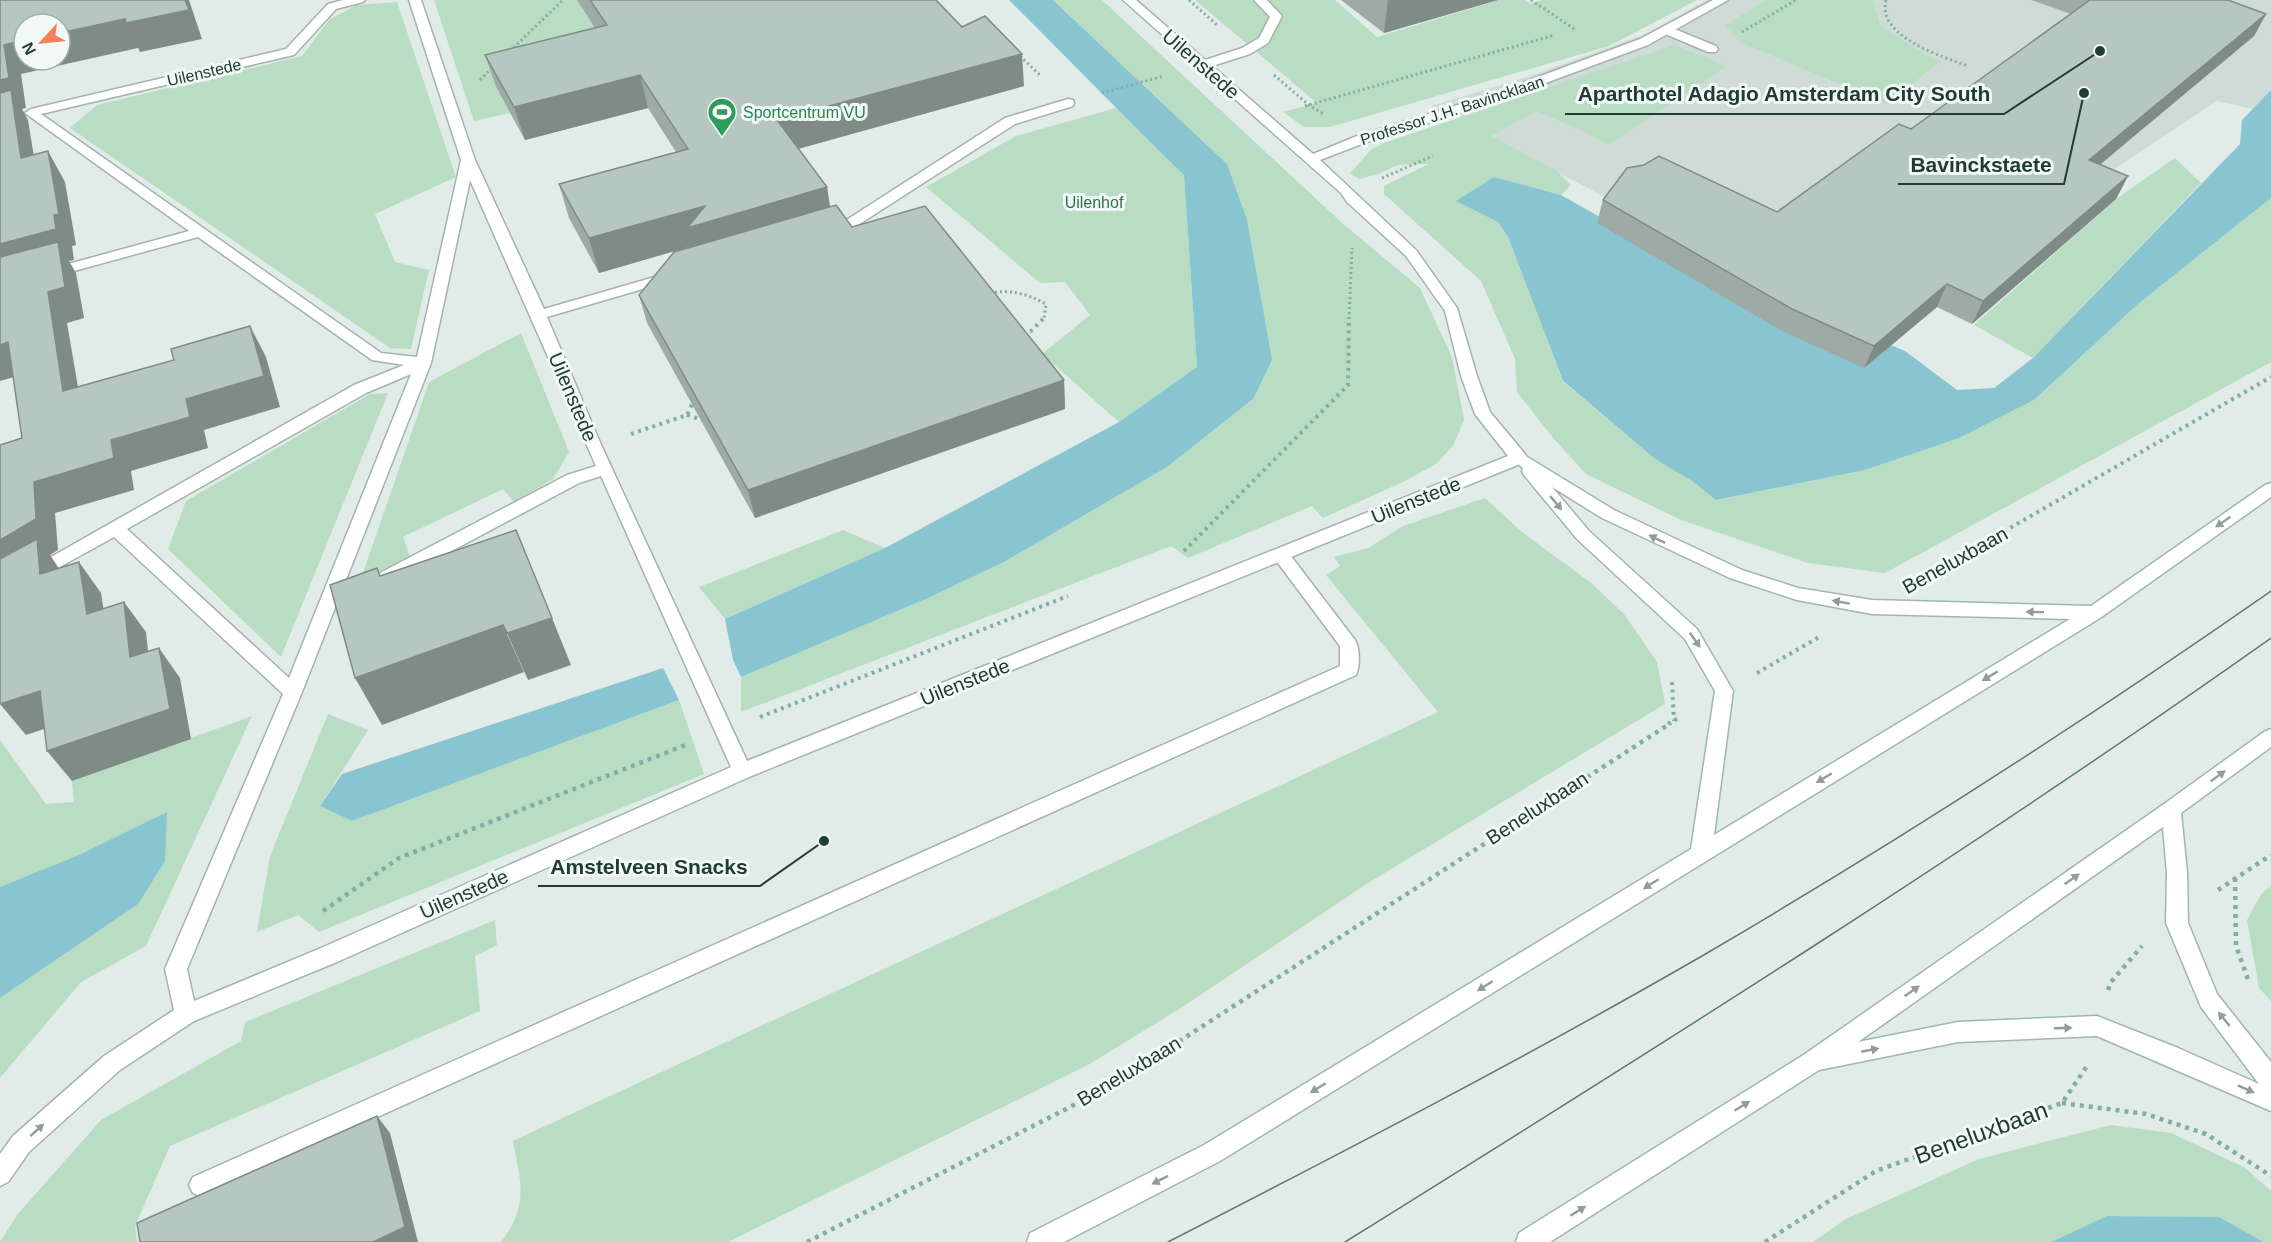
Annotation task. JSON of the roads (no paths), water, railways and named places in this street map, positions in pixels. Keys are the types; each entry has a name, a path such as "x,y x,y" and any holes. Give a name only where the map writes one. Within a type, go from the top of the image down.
{"street":[{"name":"Uilenstede","path":"359,0 332,6 290,52 26,114 200,232 377,357 423,363"},
{"name":"Uilenstede","path":"415,0 468,160 594,447 742,771"},
{"name":"Uilenstede","path":"0,1174 21,1144 112,1063 186,1014 329,955 742,771 1519,458 1483,414 1469,376 1452,311 1411,253 1312,159 1129,0"},
{"path":"1202,65 1246,51 1264,40 1276,16 1260,0"},
{"name":"Professor J.H. Bavincklaan","path":"1312,159 1362,139 1488,100 1644,42 1722,0"},
{"path":"1667,30 1712,49"},
{"path":"819,232 853,222 1010,121 1068,103"},
{"path":"186,1014 176,969 293,692 423,363 468,160"},
{"path":"41,276 200,232"},
{"path":"538,315 685,272"},
{"path":"0,594 117,530 360,389 423,363"},
{"path":"1519,458 1608,514 1736,574 1797,594 1872,607 2094,613"},
{"path":"1519,458 1583,535 1691,634 1724,691 1701,853"},
{"path":"371,586 573,479 606,469"},
{"path":"1039,1242 1212,1153 2094,613 2271,489"},
{"path":"117,530 293,692"},
{"path":"201,1185 1349,670 1349,645 1281,555"},
{"path":"331,596 351,591"},
{"path":"1528,1242 1813,1061 2170,810 2271,736"},
{"path":"2170,810 2177,873 2177,923 2209,1000 2258,1061 2271,1082"},
{"path":"1813,1061 1958,1032 2097,1026 2170,1055 2271,1100"}],"water":[{"path":"1009,0 1053,0 1227,164 1247,220 1272,360 1253,399 1167,467 1004,562 928,598 741,677 733,660 725,619 885,548 1119,422 1197,367 1184,175"},
{"path":"2271,90 2271,198 2138,304 2034,400 1959,438 1865,470 1716,500 1692,481 1655,459 1563,381 1508,237 1498,222 1456,201 1494,177 1561,195 1833,349 1886,343 1905,351 1957,390 1994,388 2033,358 2240,144 2242,120"},
{"path":"663,668 679,700 352,821 320,806 342,774"},
{"path":"167,812 165,861 138,904 0,998 0,887 81,854"},
{"path":"2107,1216 2219,1217 2264,1242 2051,1242"}],"tram line":[{"path":"1168,1242 1503,1067 1636,994 1775,913 1990,779 2271,591"},
{"path":"1345,1242 1813,947 2043,795 2271,638"}],"place":[{"name":"Aparthotel Adagio Amsterdam City South","path":"2100,51"},
{"name":"Bavinckstaete","path":"2084,93"},
{"name":"Sportcentrum VU","path":"722,138"},
{"name":"Amstelveen Snacks","path":"824,841"}],"park label":[{"name":"Uilenhof","path":"1094,202"}]}
